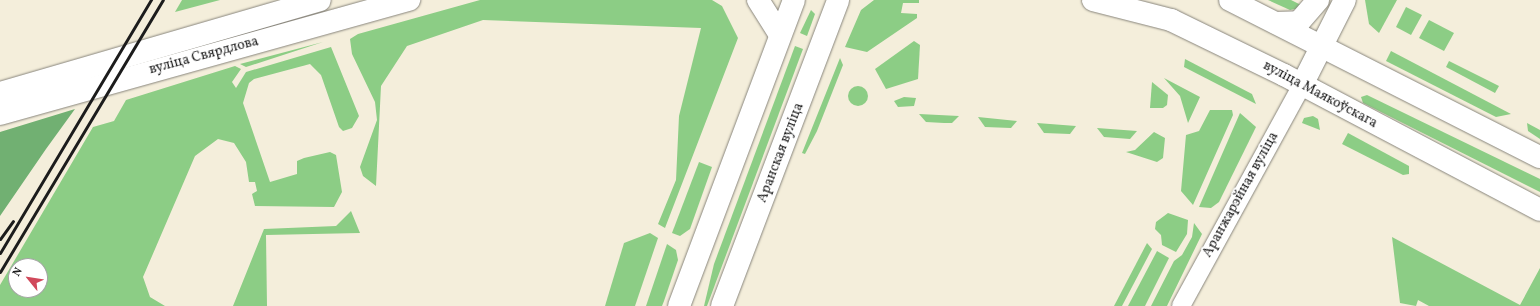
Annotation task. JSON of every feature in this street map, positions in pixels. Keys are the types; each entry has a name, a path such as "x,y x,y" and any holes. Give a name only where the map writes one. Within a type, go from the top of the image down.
{"main road":[{"name":"вуліца Свярдлова","path":"0,93 320,0"},
{"name":"вуліца Свярдлова","path":"0,114 409,0"},
{"path":"758,0 780,35"},
{"path":"679,306 794,0"},
{"name":"Аранская вуліца","path":"722,306 838,0"},
{"name":"вуліца Маякоўскага","path":"1093,0 1171,20 1302,85 1540,210"},
{"path":"1230,0 1540,157"},
{"path":"1276,22 1299,22 1318,0"},
{"path":"1302,85 1323,47 1345,0"}],"street":[{"name":"Аранжарэйная вуліца","path":"1181,306 1302,85"}],"green space":[{"path":"182,0 220,0 175,12"},
{"path":"480,0 712,0 722,6 738,38 665,228 658,224 676,180 679,116 701,28 483,20 407,46 381,86 376,186 363,176 360,167 377,120 375,102 352,54 350,39 358,34"},
{"path":"874,0 919,0 919,3 903,3 901,13 917,14 917,18 867,52 845,47 861,10"},
{"path":"1268,0 1291,0 1305,7 1290,10"},
{"path":"1365,0 1397,0 1379,33 1369,24"},
{"path":"1406,7 1422,15 1411,35 1396,27"},
{"path":"811,10 815,14 807,36 800,33"},
{"path":"1429,20 1454,33 1444,51 1419,38"},
{"path":"914,41 920,45 918,79 886,89 875,69"},
{"path":"323,42 246,67 240,64"},
{"path":"795,46 803,49 707,306 704,306 714,264"},
{"path":"331,47 359,116 352,128 343,131 339,127 321,75 310,64 254,79 249,83 243,103 270,182 297,174 297,161 304,158 330,152 336,155 342,192 334,207 255,206 252,194 257,191 255,182 249,182 246,162 234,143 218,139 195,156 143,277 150,297 165,306 0,306 0,285 8,271 8,298 48,298 48,258 16,258 93,127 114,121 126,100 235,66 241,69 232,82 236,88 246,72"},
{"path":"1391,51 1511,114 1496,117 1386,61"},
{"path":"840,58 843,65 817,131 805,154 802,153"},
{"path":"1185,59 1252,94 1256,104 1184,67"},
{"path":"1449,61 1499,86 1495,93 1446,67"},
{"path":"1164,78 1200,97 1188,123 1180,96"},
{"path":"1152,82 1168,95 1167,105 1163,108 1150,108"},
{"path":"854,86 862,86 868,92 868,100 862,106 854,106 848,100 848,92"},
{"path":"1367,95 1540,179 1540,192 1363,103 1361,97"},
{"path":"904,97 916,98 914,106 898,107 894,101"},
{"path":"75,109 46,149 0,216 0,132"},
{"path":"1210,110 1232,110 1233,115 1193,205 1181,191 1186,135 1199,131"},
{"path":"1240,113 1256,127 1219,202 1211,208 1199,207"},
{"path":"919,114 959,116 952,123 944,123 926,122"},
{"path":"1313,116 1318,119 1320,130 1302,123 1304,118"},
{"path":"978,117 1017,121 1011,128 985,127"},
{"path":"1037,123 1076,126 1070,134 1044,133"},
{"path":"1527,123 1540,130 1540,139 1528,131"},
{"path":"1097,128 1137,131 1130,139 1104,137"},
{"path":"1154,132 1165,138 1163,158 1157,162 1126,152 1135,150"},
{"path":"1348,133 1409,166 1409,174 1403,175 1342,144"},
{"path":"699,162 712,167 690,229 680,236 672,233"},
{"path":"351,211 360,233 266,235 267,306 233,306 264,229 336,226"},
{"path":"1168,213 1188,220 1187,234 1176,252 1162,245 1161,235 1155,229 1156,222"},
{"path":"1194,223 1202,234 1167,306 1151,306 1174,261 1182,255 1192,237"},
{"path":"650,233 658,238 635,306 605,306 624,243"},
{"path":"1392,237 1520,305 1540,268 1540,306 1429,306 1418,300 1416,306 1400,303"},
{"path":"1147,243 1152,249 1122,306 1114,306"},
{"path":"667,244 676,250 678,260 662,306 646,306"},
{"path":"1157,251 1169,258 1145,306 1128,306"}],"railway":[{"path":"0,253 151,0"},
{"path":"0,272 163,0"},
{"path":"0,239 13,221"}]}
